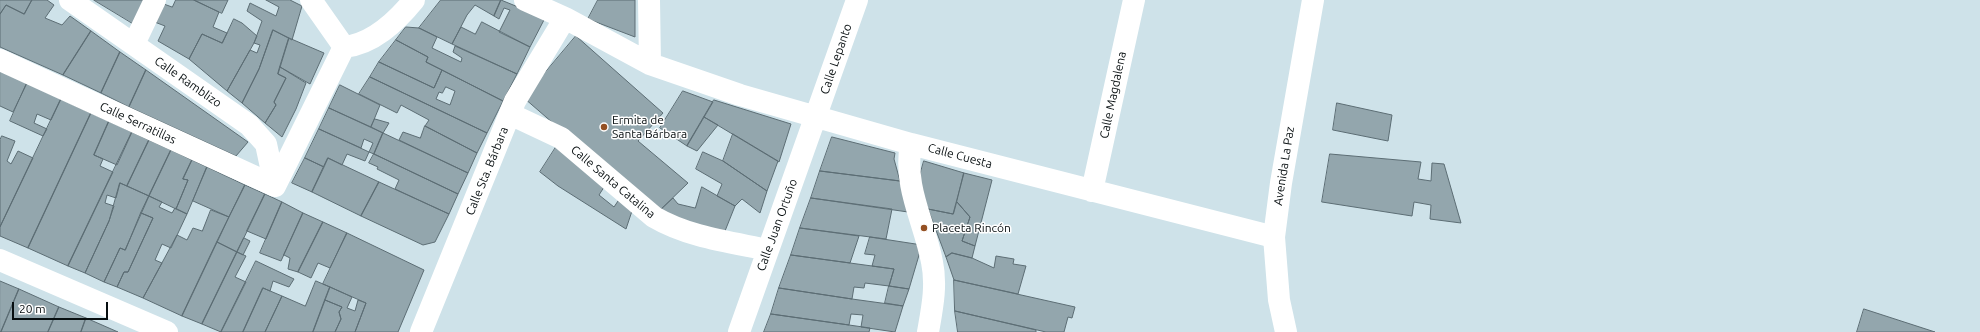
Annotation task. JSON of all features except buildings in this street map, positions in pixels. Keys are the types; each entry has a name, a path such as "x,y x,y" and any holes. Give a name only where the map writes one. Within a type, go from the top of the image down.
{"street":[{"name":"Calle Ramblizo","path":"70,0 249,124 266,144 275,186"},
{"path":"134,44 156,0"},
{"path":"311,0 344,46"},
{"path":"344,46 356,46 369,41 380,34 414,0"},
{"name":"Calle Cuesta","path":"525,0 565,18 650,64 740,96 911,144 1274,237"},
{"path":"649,0 650,64"},
{"name":"Calle Lepanto","path":"816,117 857,0"},
{"name":"Calle Magdalena","path":"1092,191 1134,0"},
{"name":"Avenida La Paz","path":"1286,332 1278,300 1274,237 1281,183 1313,0"},
{"name":"Calle Sta. Bárbara","path":"421,332 515,101 565,18"},
{"path":"275,186 344,46"},
{"name":"Calle Serratillas","path":"0,60 275,186"},
{"name":"Calle Santa Catalina","path":"510,114 561,138 654,217 666,224 693,233 768,250"},
{"name":"Calle Juan Ortuño","path":"739,332 816,117"},
{"path":"911,144 908,160 908,173 929,247 934,278 932,310 928,332"},
{"path":"0,260 166,332"}],"place":[{"name":"Ermita de Santa Bárbara","path":"604,127"},
{"name":"Placeta Rincón","path":"924,228"}]}
